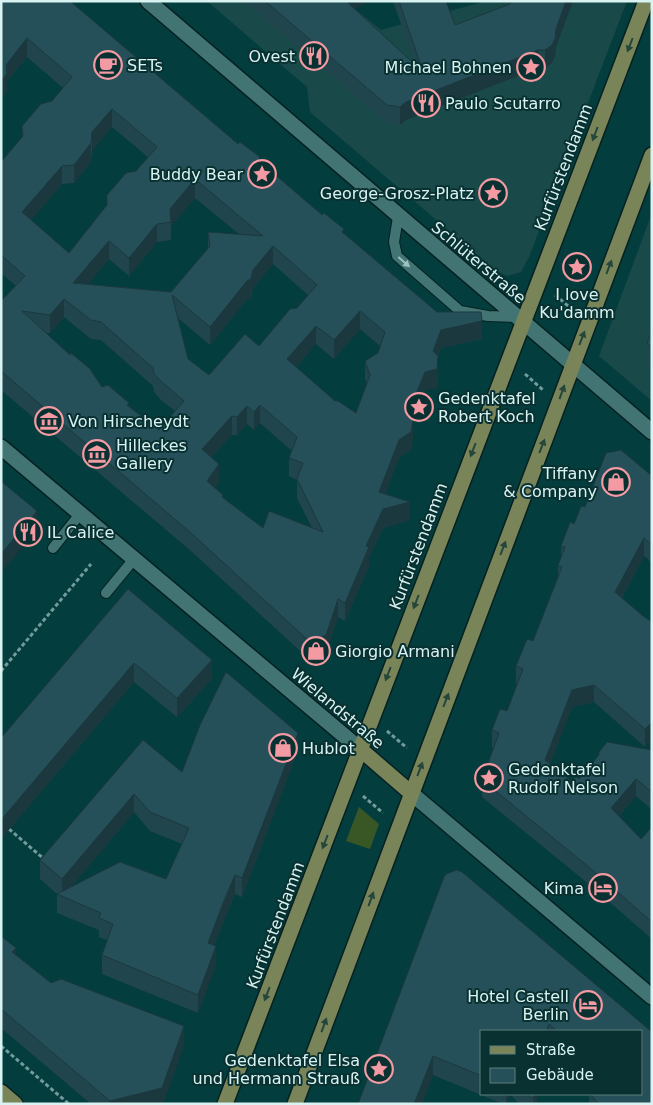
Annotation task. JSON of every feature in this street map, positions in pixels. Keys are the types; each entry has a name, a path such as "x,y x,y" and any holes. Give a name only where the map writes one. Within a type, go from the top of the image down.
{"main road":[{"name":"Kurfürstendamm","path":"225,1104 360,750 519,320 646,1"},
{"path":"295,1104 652,155"},
{"name":"Wielandstraße","path":"360,750 411,793"},
{"path":"1,1092 15,1104"}],"street":[{"name":"Schlüterstraße","path":"148,1 398,217 652,432"},
{"name":"Wielandstraße","path":"1,447 360,750"},
{"name":"Wielandstraße","path":"411,793 652,997"}],"lane":[{"path":"398,217 394,242 397,256 460,311 519,320"},
{"path":"53,548 80,514"},
{"path":"106,593 134,559"}],"path":[{"path":"552,292 577,314"},
{"path":"522,372 547,393"},
{"path":"1,671 91,564"},
{"path":"385,729 411,752"},
{"path":"361,794 386,816"},
{"path":"9,829 46,860"},
{"path":"1,1046 69,1104"}],"shaded area":[{"path":"207,1 345,1 381,30 486,1 627,1 529,257 521,272 507,276 496,271 310,112 307,87"},
{"path":"652,213 652,401 599,356"}],"green space":[{"path":"359,807 379,824 370,849 346,841"}],"building":[{"path":"1,1 70,1 238,144 240,142 260,157 258,160 322,215 324,213 344,229 342,232 437,312 481,312 482,321 441,330 433,351 438,356 437,369 425,372 408,414 413,419 411,432 399,440 379,492 410,502 383,509 366,546 369,547 345,603 338,599 326,635 310,642 191,533 1,371 1,301 25,276 1,255 1,162 23,136 22,126 41,104 52,101 72,77 27,38 6,65 7,74 1,81","holes":["112,109 157,147 136,171 126,173 107,195 107,205 69,253 22,212 62,166 74,165 91,143 92,132","195,179 263,236 208,232 210,246 171,292 73,283 109,241 129,258 157,224 171,222 170,209","273,246 317,285 297,308 290,309 259,346 245,334 209,375 188,359 172,295 210,327 247,281 251,279 253,270","64,299 91,320 101,322 153,368 154,374 184,401 159,430 127,405 129,403 108,385 102,387 90,369 71,353 70,355 22,311 50,315","360,311 385,332 378,353 365,361 370,375 356,413 335,401 287,359 316,326 334,340","260,405 297,437 289,458 303,463 297,479 323,532 269,511 263,528 222,497 223,495 207,481 219,464 202,449 232,416 237,417 247,406 254,412"]},
{"path":"265,1 346,1 423,72 399,1 446,1 455,25 510,4 511,1 566,1 556,29 555,39 552,45 545,50 538,50 406,102 400,107 387,105"},
{"path":"652,331 652,347 647,343"},
{"path":"621,450 652,476 652,545 644,538 615,592 652,622 652,722 645,729 594,685 572,690 545,760 571,781 576,777 579,779 607,742 652,750 652,792 636,779 611,808 641,839 652,827 652,922 590,868 482,780 499,733 492,730 500,709 507,711 523,669 516,666 527,639 533,641 562,567 558,565 565,547 561,546 570,522 574,524 581,506 585,507 606,453"},
{"path":"1,481 37,511 1,554"},
{"path":"128,589 212,660 177,698 134,663 1,820 1,738"},
{"path":"226,672 298,733 242,878 235,875 225,898 208,943 216,946 198,995 102,955 113,924 99,918 101,913 57,894 120,862 166,879 189,828 150,812 134,794 62,879 40,860 143,740 182,772 200,725"},
{"path":"457,870 462,872 652,1032 652,1104 599,1104 591,1095 643,1095 643,1030 556,1030 549,1024 547,1030 480,1030 480,1075 433,1056 414,1104 358,1104 446,874"},
{"path":"1,936 16,948 12,952 51,983 61,979 184,1026 162,1088 110,1101 1,1009"}],"place":[{"name":"Ovest","path":"314,56"},
{"name":"SETs","path":"108,65"},
{"name":"Michael Bohnen","path":"531,67"},
{"name":"Paulo Scutarro","path":"426,103"},
{"name":"Buddy Bear","path":"262,174"},
{"name":"George-Grosz-Platz","path":"493,193"},
{"name":"I love Ku'damm","path":"577,267"},
{"name":"Gedenktafel Robert Koch","path":"419,407"},
{"name":"Von Hirscheydt","path":"49,421"},
{"name":"Hilleckes Gallery","path":"97,454"},
{"name":"Tiffany & Company","path":"616,482"},
{"name":"IL Calice","path":"28,532"},
{"name":"Giorgio Armani","path":"316,651"},
{"name":"Hublot","path":"283,748"},
{"name":"Gedenktafel Rudolf Nelson","path":"489,778"},
{"name":"Kima","path":"603,888"},
{"name":"Hotel Castell Berlin","path":"588,1005"},
{"name":"Gedenktafel Elsa und Hermann Strauß","path":"379,1069"}]}
